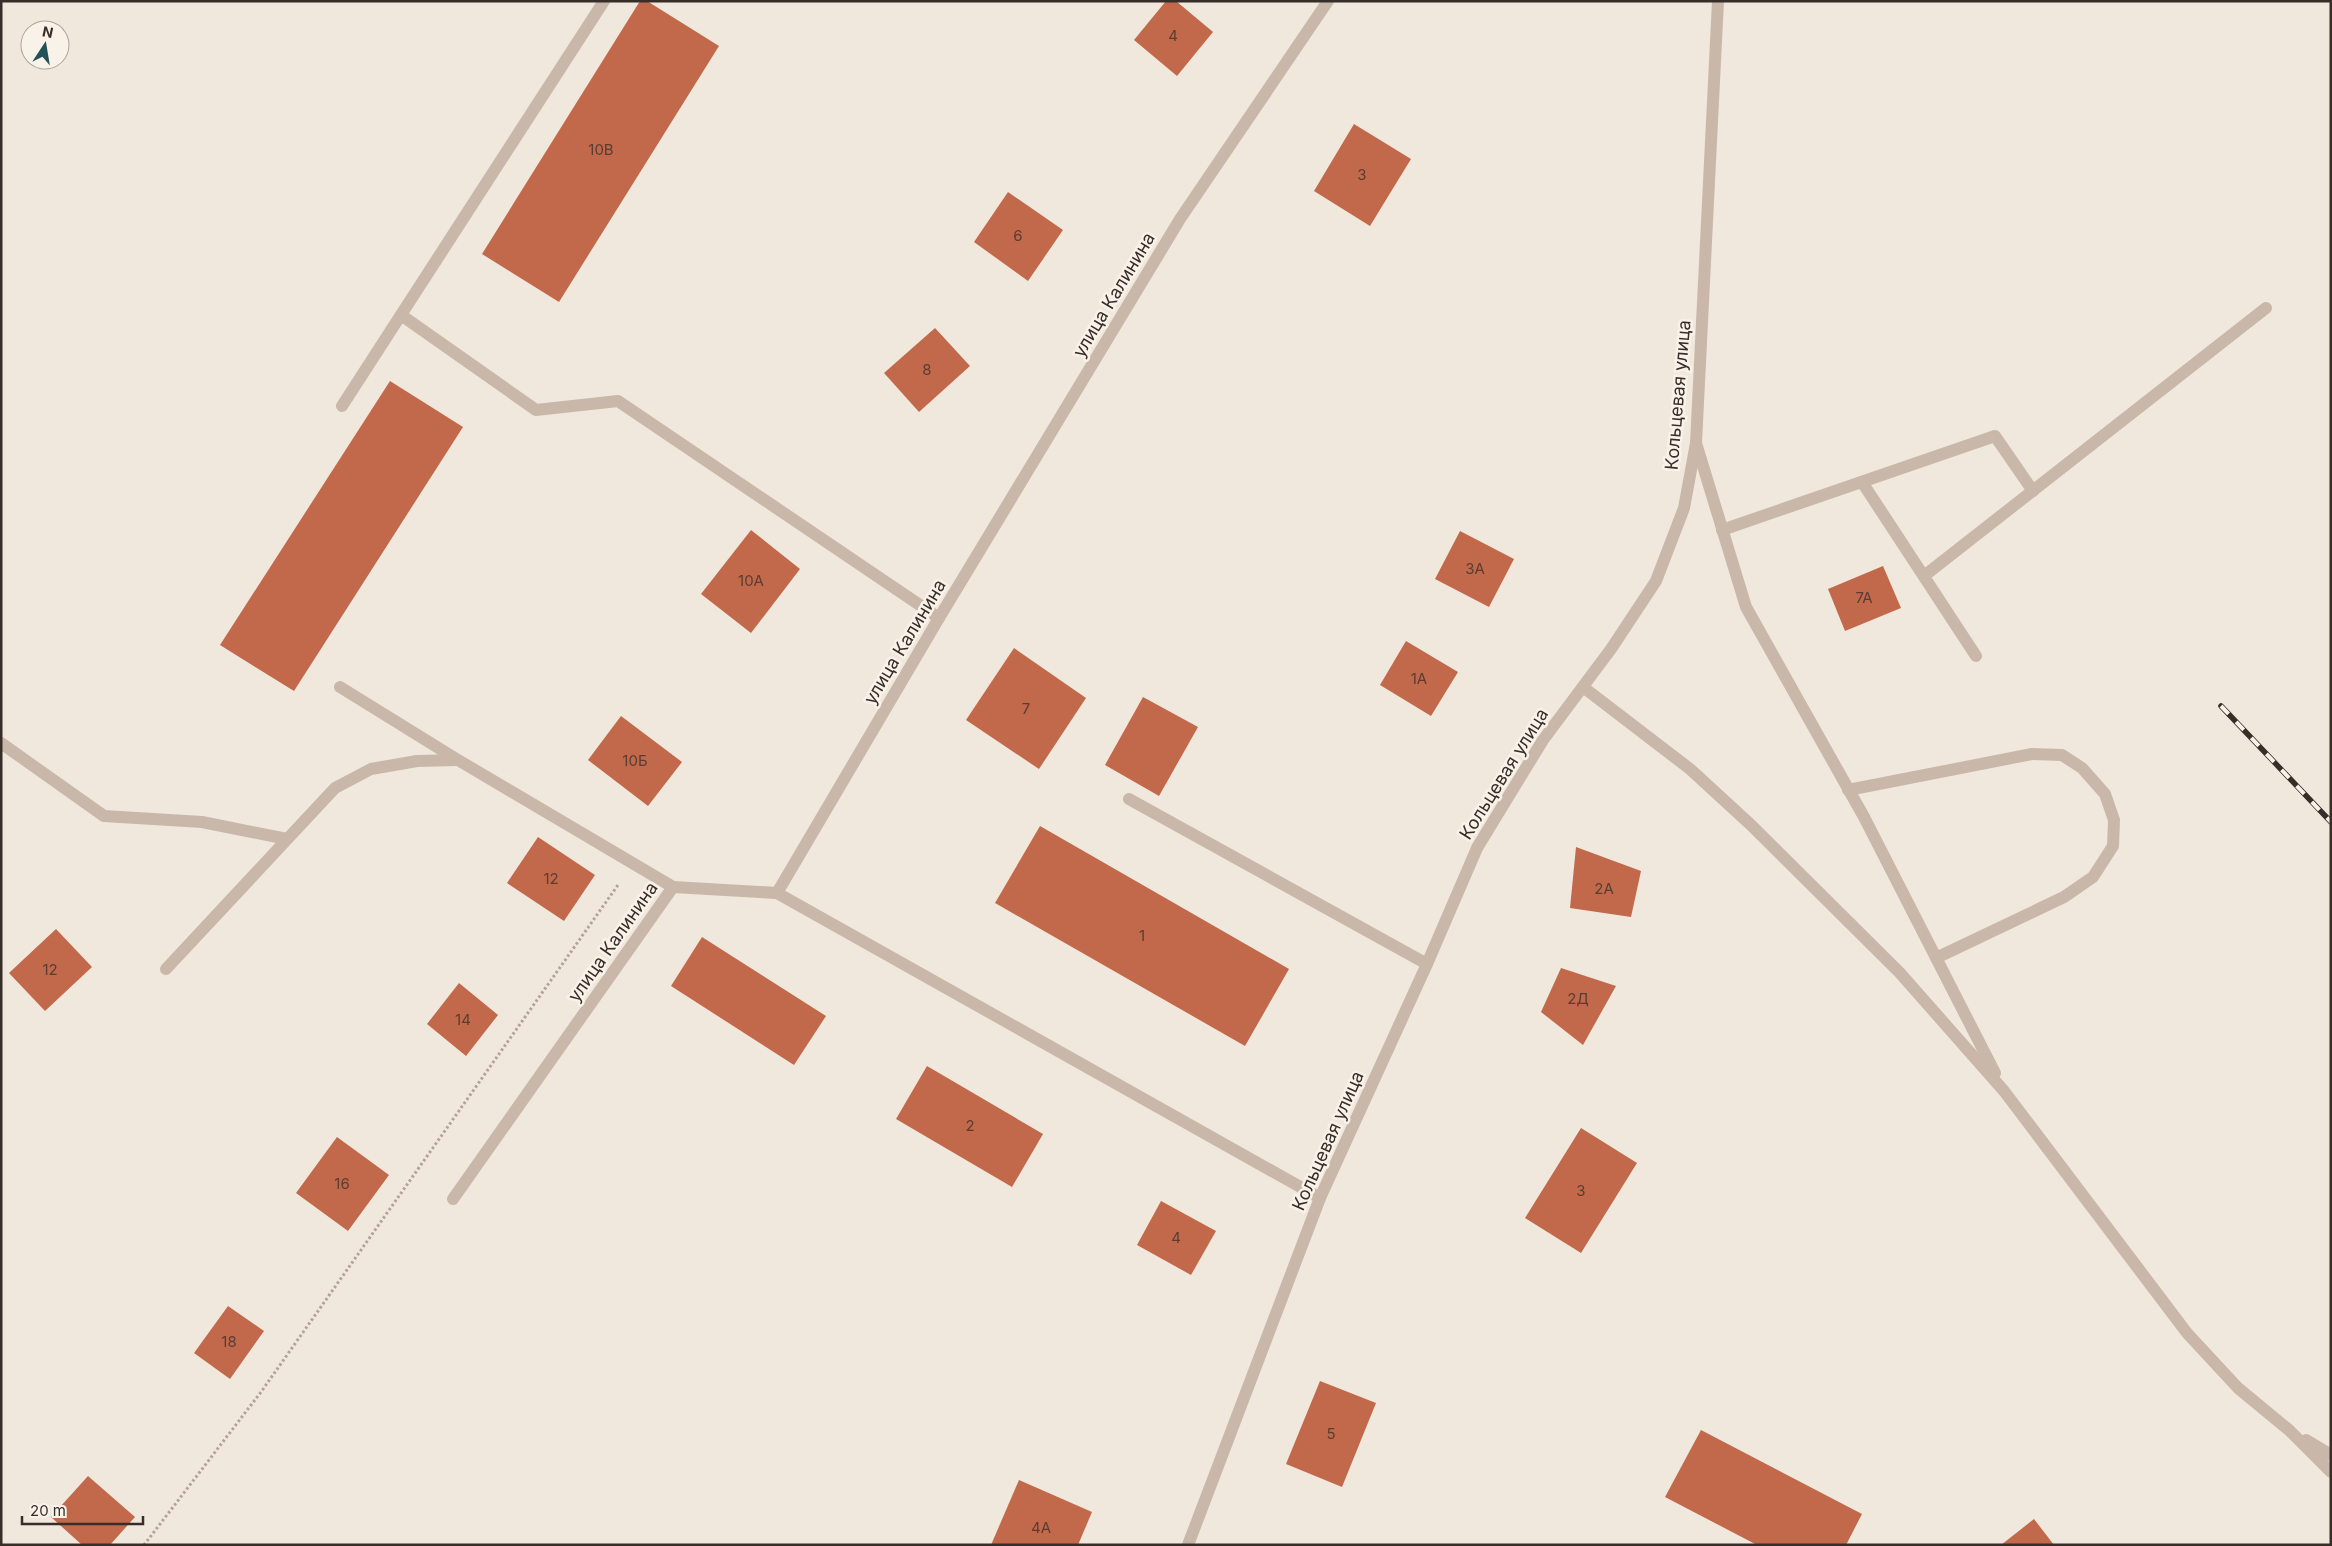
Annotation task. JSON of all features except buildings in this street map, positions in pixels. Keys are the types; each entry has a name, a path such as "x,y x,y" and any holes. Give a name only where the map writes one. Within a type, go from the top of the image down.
{"street":[{"path":"342,406 604,1"},
{"name":"улица Калинина","path":"453,1199 672,887 777,893 939,618 1180,219 1328,1"},
{"name":"Кольцевая улица","path":"1188,1545 1320,1198 1427,964 1477,848 1543,740 1611,649 1656,581 1684,508 1696,443 1718,1"},
{"path":"1924,576 2266,308"},
{"path":"401,314 536,410 618,402 939,618"},
{"path":"1722,530 1995,436 2033,491"},
{"path":"1696,443 1746,607 1848,790 2004,1091"},
{"path":"1862,482 1976,656"},
{"path":"1583,686 1690,769 1751,824 1900,973 2004,1091 2187,1333 2238,1388 2289,1430 2331,1472"},
{"path":"340,687 458,760 672,887"},
{"path":"1,743 104,816 202,822 287,839"},
{"path":"1848,790 2032,754 2062,755 2082,768 2105,794 2114,820 2113,846 2093,877 2064,897 1936,958"},
{"path":"166,969 335,788 371,769 417,761 458,760"},
{"path":"1129,799 1427,964"},
{"path":"777,893 1320,1198"},
{"path":"2289,1430 2331,1455"}],"path":[{"path":"144,1545 261,1392 633,864"}],"railway":[{"path":"2221,706 2331,822"}]}
